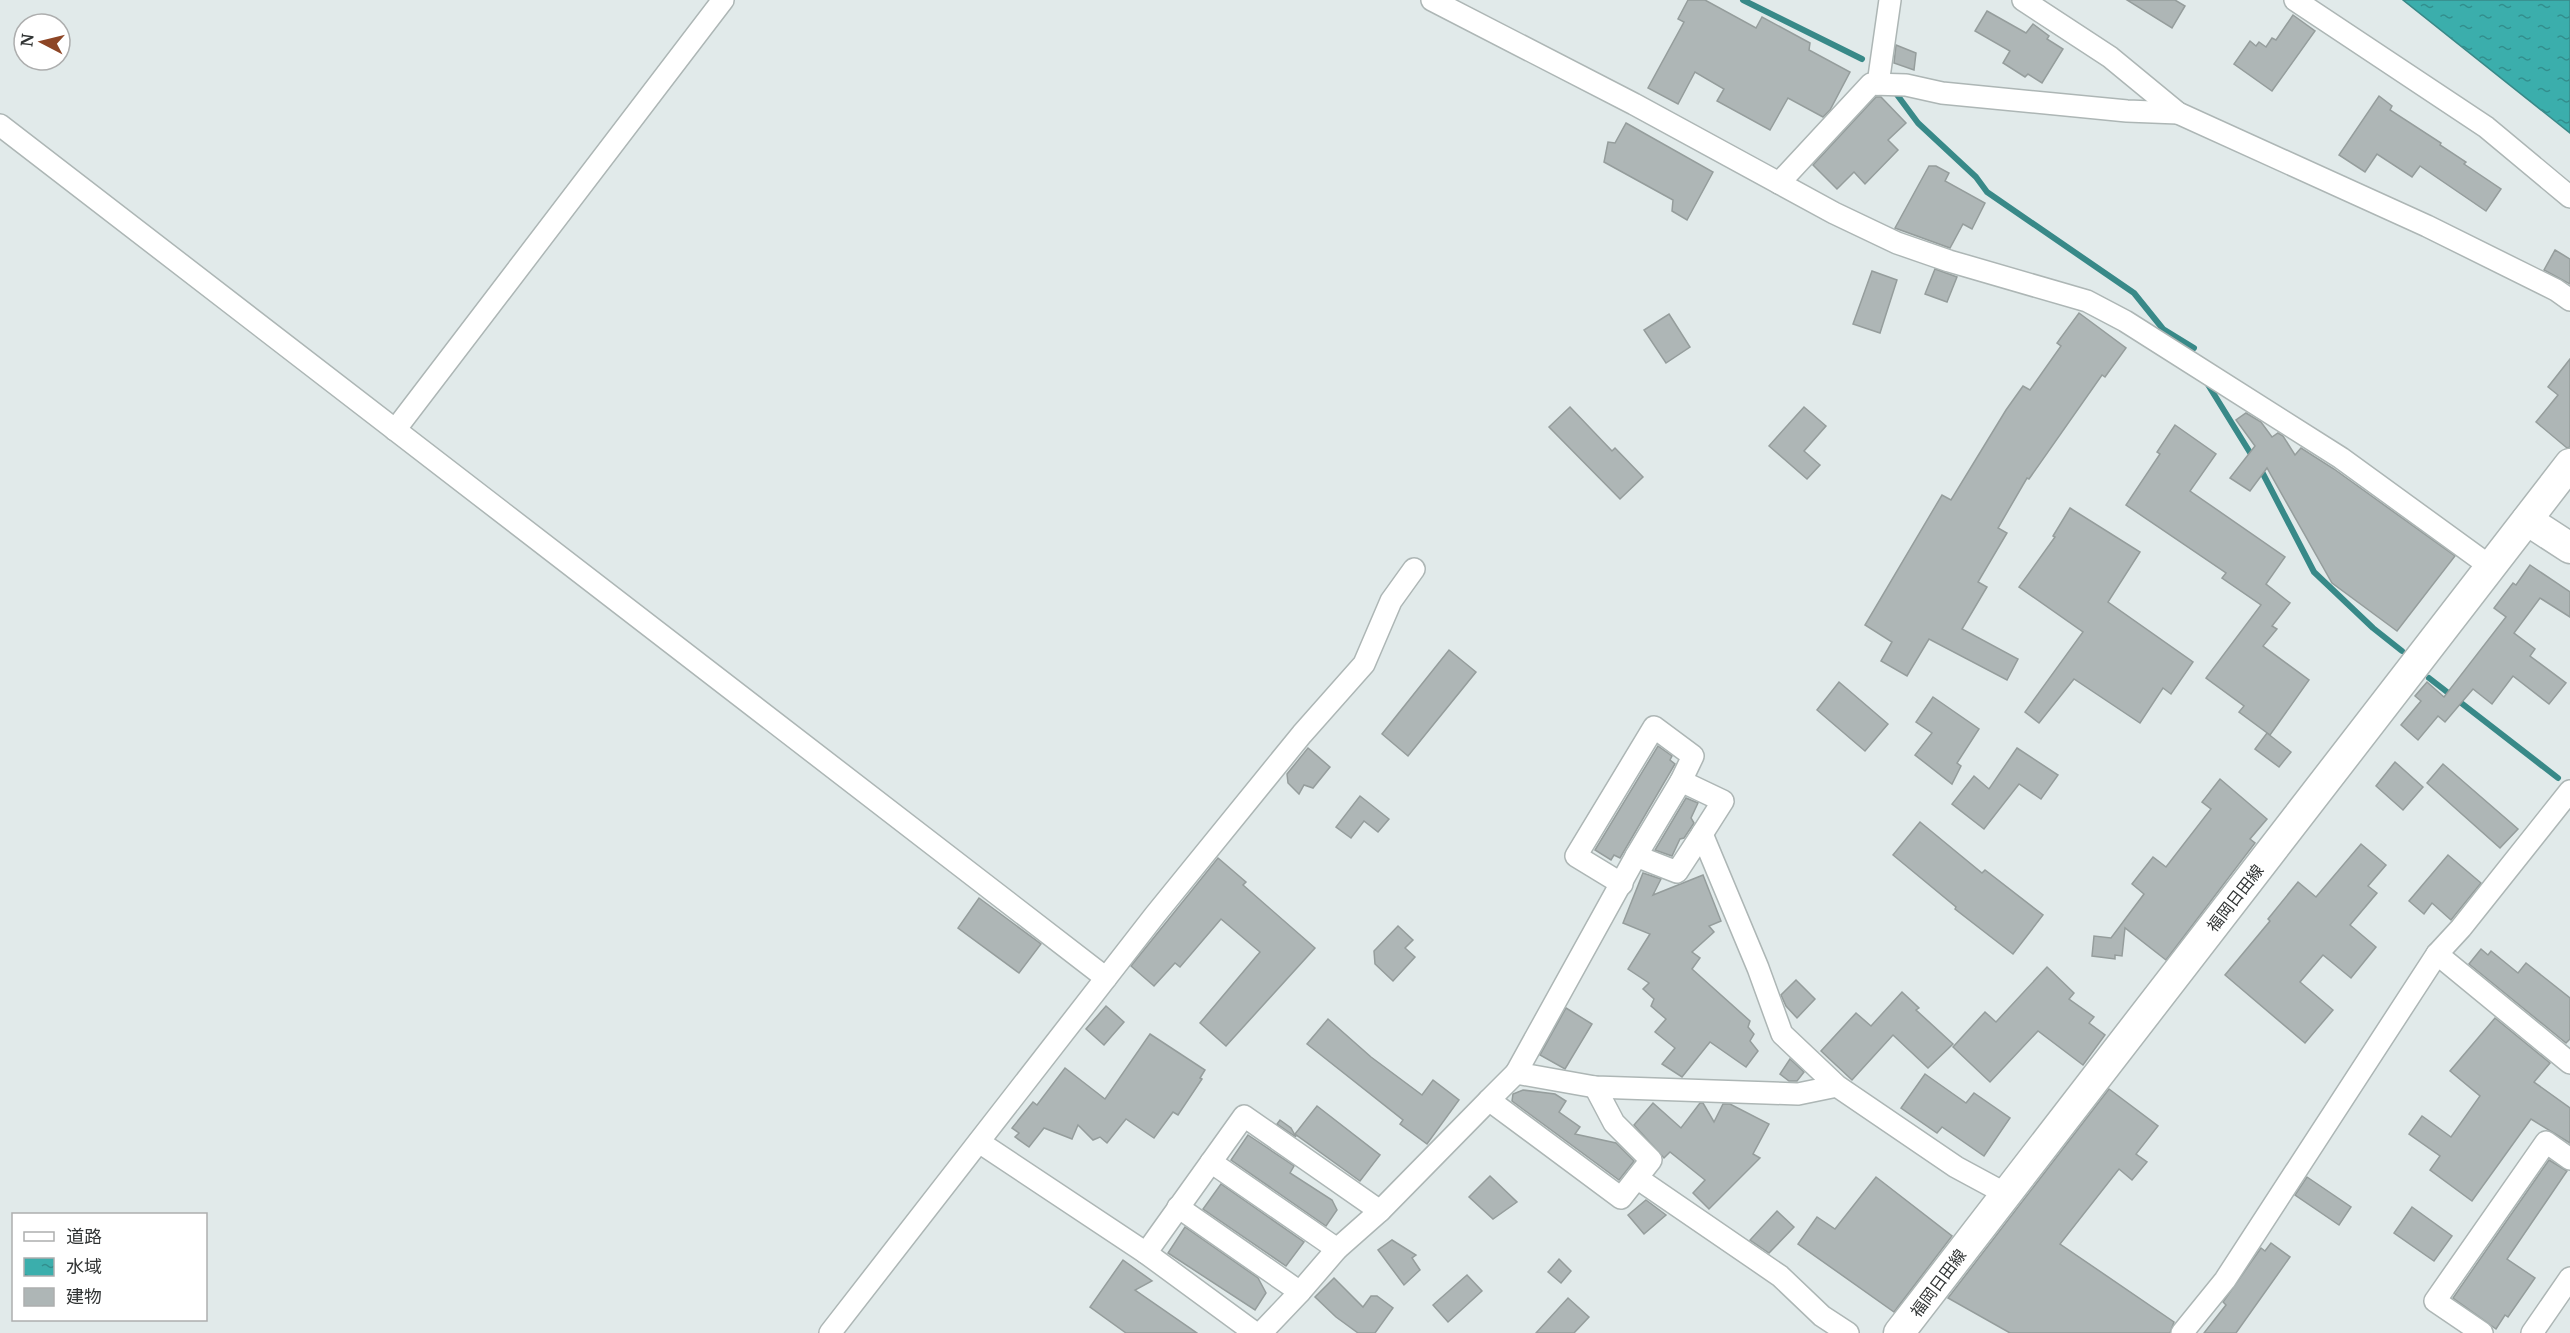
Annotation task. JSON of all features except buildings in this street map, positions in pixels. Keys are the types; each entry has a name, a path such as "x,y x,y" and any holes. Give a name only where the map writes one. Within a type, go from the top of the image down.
{"main road":[{"name":"福岡日田線","path":"1899,1333 2570,464"},
{"path":"2527,520 2570,548"}],"street":[{"path":"395,430 723,0"},
{"path":"1432,0 1897,243 1949,261 2087,301 2126,321 2341,458 2491,567"},
{"path":"1878,84 1890,0"},
{"path":"2023,0 2110,57 2178,113 2427,226 2556,290 2570,300"},
{"path":"2295,0 2486,127 2570,197"},
{"path":"1779,183 1871,84 1906,85 1942,93 2127,111 2178,113"},
{"path":"0,125 1106,978"},
{"path":"830,1333 1239,810 1364,664 1390,601 1414,569"},
{"path":"1261,1333 1337,1249 1380,1211 1516,1073 1622,884 1636,856 1681,781 1693,756 1654,727 1576,855 1622,884"},
{"path":"1636,856 1677,872 1722,801 1681,781"},
{"path":"2182,1333 2225,1280 2437,954 2461,928 2570,791"},
{"path":"1702,834 1758,968 1782,1034 1837,1086 1956,1167 2006,1194"},
{"path":"2437,954 2570,1063"},
{"path":"1516,1073 1595,1087 1798,1094 1837,1086"},
{"path":"1489,1100 1621,1198 1651,1160 1614,1122 1595,1087"},
{"path":"1146,1253 1244,1116 1380,1211"},
{"path":"979,1142 1146,1253 1255,1333"},
{"path":"2482,1333 2435,1300 2546,1143 2570,1159"},
{"path":"1211,1162 1337,1249"},
{"path":"1637,1178 1780,1276 1822,1316 1848,1333"},
{"path":"1178,1207 1300,1292"},
{"path":"2532,1333 2570,1278"}],"water":[{"path":"2403,0 2570,0 2570,133"}],"waterway":[{"path":"1743,0 1862,59"},
{"path":"1895,92 1918,123 1976,177 1987,192 2134,293 2163,329 2194,348"},
{"path":"2207,383 2254,459"},
{"path":"2260,468 2314,572 2373,628 2402,651"},
{"path":"2429,678 2558,778"}]}
